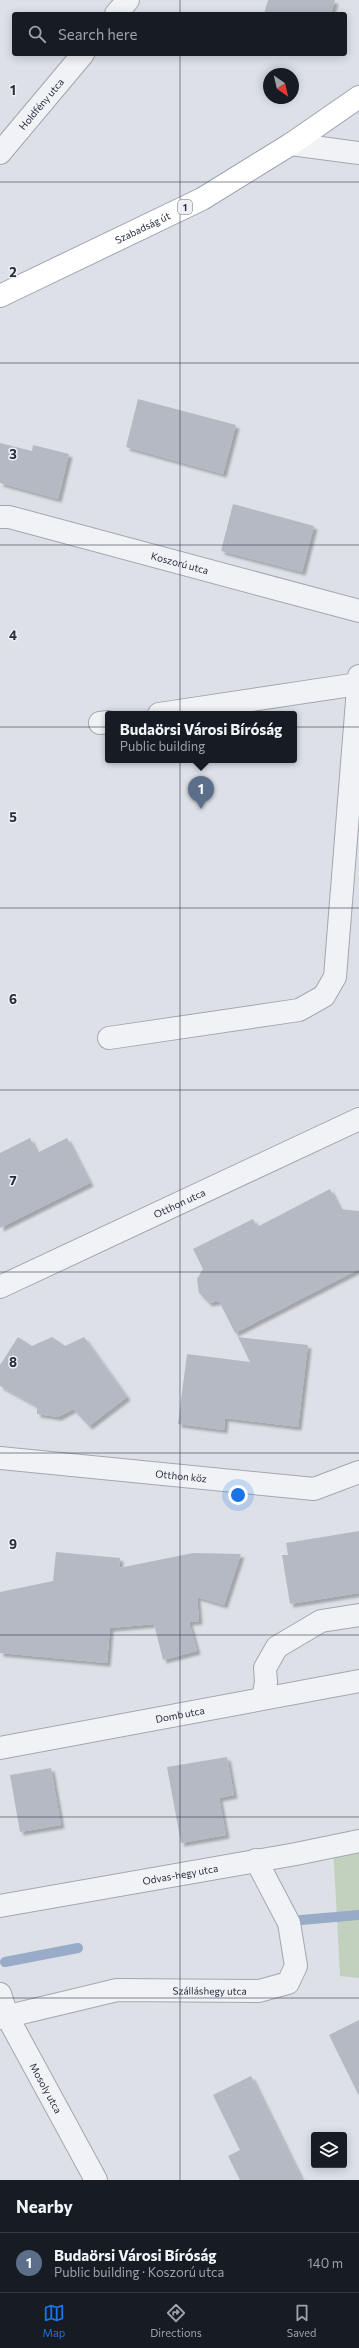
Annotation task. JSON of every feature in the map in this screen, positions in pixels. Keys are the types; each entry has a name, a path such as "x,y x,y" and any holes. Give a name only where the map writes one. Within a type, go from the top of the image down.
{"main road":[{"name":"Szabadság út","path":"0,296 202,199 291,144 359,97"}],"street":[{"path":"118,12 128,0"},
{"name":"Holdfény utca","path":"0,153 81,56"},
{"path":"291,144 359,153"},
{"name":"Koszorú utca","path":"0,516 9,517 359,611"},
{"path":"109,1038 299,1010 324,996 335,977 358,680 177,711"},
{"name":"Otthon utca","path":"0,1287 359,1119"},
{"name":"Otthon köz","path":"0,1458 314,1489 359,1472"},
{"path":"263,1698 266,1682 265,1668 276,1647 321,1621 359,1615"},
{"name":"Domb utca","path":"0,1748 359,1681"},
{"name":"Odvas-hegy utca","path":"0,1906 296,1854 359,1841"},
{"name":"Szálláshegy utca","path":"4,2018 116,1990 259,1991 288,1983 296,1966 289,1923 256,1860"},
{"name":"Mosoly utca","path":"0,1994 4,2018 96,2180"}],"green space":[{"path":"359,1841 359,1978 340,1976 333,1845"}],"building":[{"path":"268,0 335,0 332,12 265,12"},
{"path":"138,399 236,425 223,474 126,447"},
{"path":"0,443 32,451 33,445 69,454 58,499 0,483"},
{"path":"233,504 314,526 302,572 221,551"},
{"path":"30,1138 37,1153 67,1138 90,1183 0,1228 0,1153"},
{"path":"330,1189 340,1209 359,1211 359,1269 235,1333 219,1301 209,1303 199,1293 197,1279 203,1269 193,1249 253,1219 257,1227"},
{"path":"18,1337 32,1346 52,1337 65,1346 84,1337 127,1397 89,1426 73,1409 58,1417 37,1414 37,1406 0,1386 0,1365"},
{"path":"238,1337 308,1345 298,1427 225,1418 224,1430 178,1424 187,1354 250,1362"},
{"path":"359,1531 359,1593 290,1604 282,1555 288,1555 286,1543"},
{"path":"56,1552 120,1558 119,1568 193,1553 241,1554 224,1605 197,1597 199,1621 189,1622 197,1651 163,1660 154,1624 110,1628 107,1663 0,1653 0,1592 53,1581"},
{"path":"227,1757 234,1795 219,1798 226,1835 181,1843 167,1767"},
{"path":"51,1768 61,1825 20,1832 10,1775"},
{"path":"359,2020 359,2096 329,2035"},
{"path":"251,2076 302,2180 240,2180 228,2156 240,2150 213,2095"}],"waterway":[{"path":"301,1920 359,1915"},
{"path":"5,1962 78,1948"}],"place":[{"name":"Budaörsi Városi Bíróság","path":"201,809"}]}
